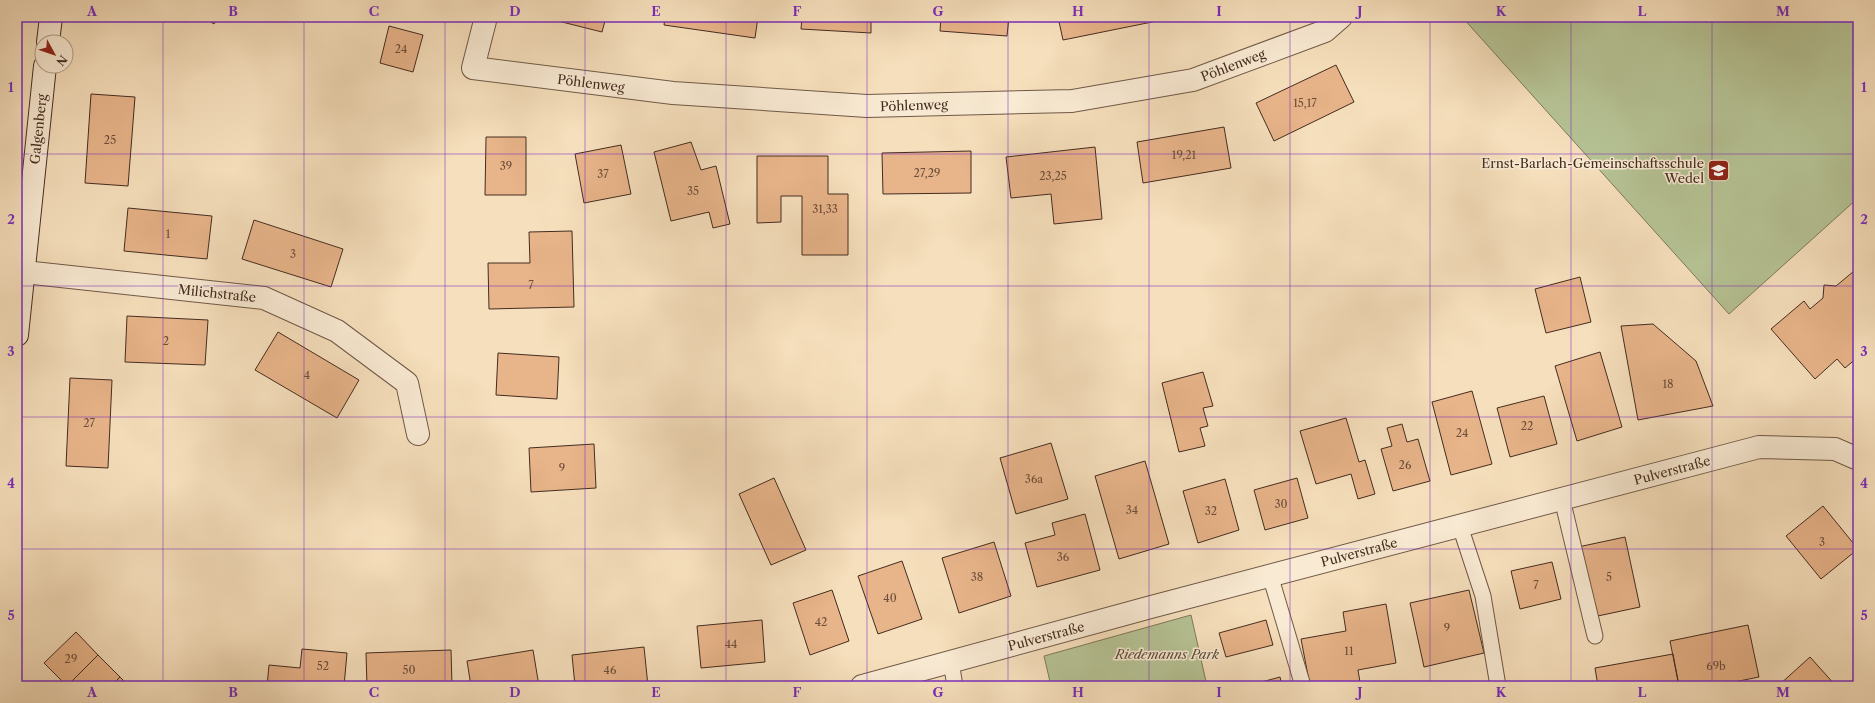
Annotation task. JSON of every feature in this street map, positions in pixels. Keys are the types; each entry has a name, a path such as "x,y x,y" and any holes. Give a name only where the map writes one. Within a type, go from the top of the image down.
{"street":[{"path":"49,34 51,17"},
{"name":"Pöhlenweg","path":"486,17 473,68 673,94 867,106 1072,101 1193,80 1325,31 1341,17"},
{"name":"Galgenberg","path":"17,335 44,74"},
{"name":"Milichstraße","path":"24,272 264,298 337,331 407,383 418,434"},
{"name":"Pulverstraße","path":"862,686 1270,576 1759,448 1835,449 1858,459"}],"lane":[{"path":"1562,499 1595,636"},
{"path":"1460,526 1483,596 1498,686"},
{"path":"1270,576 1303,686"},
{"path":"950,662 955,686"}],"green space":[{"name":"Ernst-Barlach-Gemeinschaftsschule Wedel","path":"1462,17 1858,17 1858,198 1729,314"},
{"name":"Riedemanns Park","path":"1191,615 1207,686 1051,686 1044,656"}],"building":[{"path":"203,17 218,17 214,24"},
{"path":"542,17 606,17 602,32"},
{"path":"665,17 758,17 755,38 664,25"},
{"path":"802,17 871,17 871,33 801,29"},
{"path":"941,17 1009,17 1007,36 940,31"},
{"path":"1058,17 1156,17 1157,21 1063,40"},
{"path":"389,26 423,35 413,72 380,63"},
{"path":"1336,65 1354,102 1274,141 1256,103"},
{"path":"91,94 135,97 128,186 85,183"},
{"path":"1224,127 1231,168 1143,183 1137,142"},
{"path":"486,137 526,137 526,195 485,195"},
{"path":"691,142 701,170 716,166 730,224 713,228 709,212 671,221 654,152"},
{"path":"621,145 631,194 584,203 575,154"},
{"path":"1095,147 1102,219 1054,224 1051,194 1011,198 1006,157"},
{"path":"971,151 971,193 883,194 882,153"},
{"path":"757,156 828,156 828,194 848,194 848,255 802,255 802,196 781,196 781,222 757,223"},
{"path":"128,208 212,216 207,259 124,251"},
{"path":"254,220 343,249 331,287 242,259"},
{"path":"572,231 574,307 489,309 488,263 530,263 529,232"},
{"path":"1854,258 1858,258 1858,357 1845,368 1837,359 1815,379 1771,329 1804,301 1810,309 1823,298 1824,285 1836,286 1854,271"},
{"path":"1580,277 1591,322 1546,333 1535,289"},
{"path":"127,316 208,320 205,365 125,362"},
{"path":"1653,324 1696,361 1713,406 1638,420 1621,326"},
{"path":"278,332 359,380 337,418 255,370"},
{"path":"1600,352 1622,427 1577,441 1555,366"},
{"path":"498,353 559,357 557,399 496,395"},
{"path":"1203,372 1213,406 1203,408 1208,426 1200,428 1205,446 1179,452 1162,383"},
{"path":"70,378 112,380 108,468 66,466"},
{"path":"1472,391 1492,464 1451,475 1432,402"},
{"path":"1544,396 1557,444 1510,457 1497,408"},
{"path":"1346,418 1359,462 1365,460 1375,494 1358,499 1351,474 1316,484 1300,431"},
{"path":"1402,424 1407,442 1418,439 1430,481 1393,491 1381,449 1392,446 1387,428"},
{"path":"1051,443 1068,499 1016,514 1000,458"},
{"path":"594,444 596,488 531,492 529,448"},
{"path":"1145,461 1169,544 1119,559 1095,476"},
{"path":"774,478 806,550 771,565 739,494"},
{"path":"1297,478 1308,518 1265,530 1254,490"},
{"path":"1225,479 1239,530 1198,543 1183,491"},
{"path":"1823,506 1858,549 1821,579 1786,536"},
{"path":"1085,514 1100,570 1037,587 1025,543 1055,535 1052,523"},
{"path":"1625,537 1640,607 1593,617 1578,547"},
{"path":"994,542 1011,596 959,613 942,558"},
{"path":"902,561 922,619 878,634 858,576"},
{"path":"1552,562 1561,599 1520,609 1511,571"},
{"path":"832,590 849,641 810,655 793,603"},
{"path":"1469,590 1484,653 1424,667 1410,603"},
{"path":"1386,604 1396,663 1358,670 1360,682 1339,686 1310,686 1301,639 1346,631 1343,612"},
{"path":"762,620 765,662 701,668 697,626"},
{"path":"1266,620 1273,645 1226,657 1219,633"},
{"path":"1748,625 1759,677 1714,686 1679,686 1670,641"},
{"path":"76,632 98,655 67,686 44,663"},
{"path":"644,647 648,686 575,686 572,655"},
{"path":"302,649 347,653 344,686 267,686 269,665 300,668"},
{"path":"451,650 452,686 367,686 366,653"},
{"path":"533,650 539,686 471,686 467,661"},
{"path":"1673,654 1679,686 1598,686 1595,668"},
{"path":"98,655 120,677 111,686 67,686"},
{"path":"1810,657 1836,686 1778,686"},
{"path":"120,677 129,686 111,686"},
{"path":"1280,677 1282,686 1247,686"}],"place":[{"name":"Ernst-Barlach-Gemeinschaftsschule Wedel","path":"1719,170"}]}
